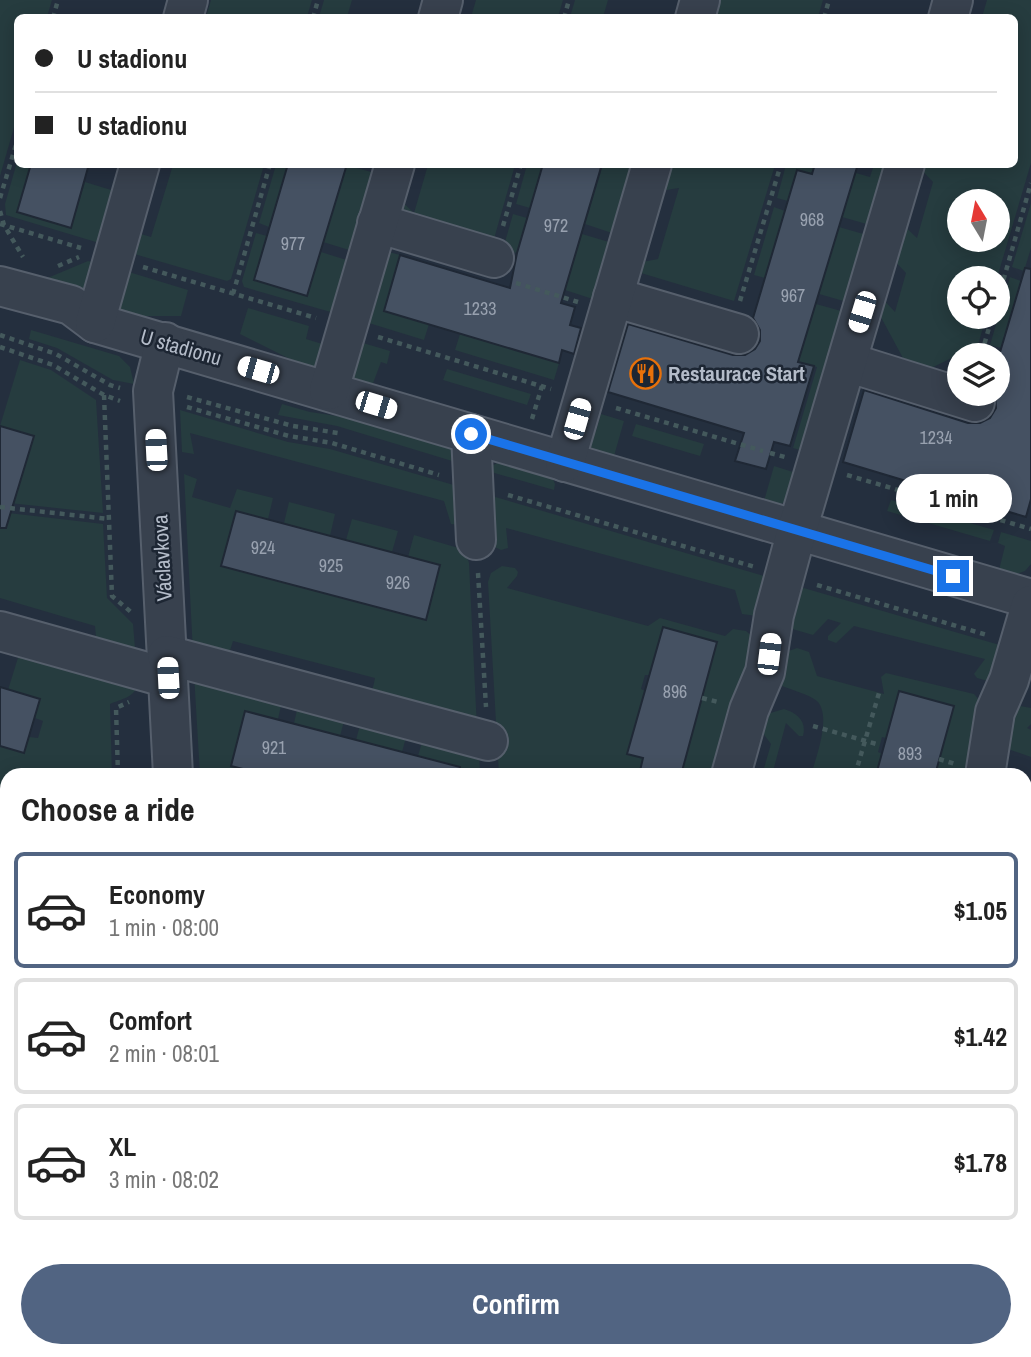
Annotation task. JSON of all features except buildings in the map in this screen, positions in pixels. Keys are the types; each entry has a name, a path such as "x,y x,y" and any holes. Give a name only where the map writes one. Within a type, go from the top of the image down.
{"street":[{"path":"95,323 139,168"},
{"path":"329,390 394,168"},
{"path":"565,462 595,299 650,168"},
{"path":"733,768 749,710 765,672 784,576 904,168"},
{"path":"377,223 494,258"},
{"path":"15,276 71,306 95,323"},
{"path":"595,299 735,333"},
{"path":"0,312 56,329 95,323"},
{"name":"U stadionu","path":"95,323 1031,599"},
{"name":"Václavkova","path":"165,342 154,397 158,677 172,768"},
{"path":"847,362 947,393"},
{"path":"471,434 476,540"},
{"path":"987,768 995,712 1031,605"},
{"path":"0,631 158,677 488,741"}],"path":[{"path":"0,198 14,151"},
{"path":"233,294 269,168"},
{"path":"520,168 489,275 595,299"},
{"path":"735,333 779,168"},
{"path":"1007,266 1031,183"},
{"path":"0,211 15,276"},
{"path":"46,271 80,256"},
{"path":"0,335 56,354 110,385 289,436 332,443 1019,645"},
{"path":"0,347 15,349 53,365 116,401 172,393 293,426 348,436"},
{"path":"531,421 542,386"},
{"path":"104,396 112,596 139,620"},
{"path":"771,453 1031,529"},
{"path":"0,507 109,519"},
{"path":"476,540 488,741"},
{"path":"118,768 116,708 158,677"},
{"path":"857,768 879,693"},
{"path":"813,726 880,745"}],"green space":[{"path":"0,0 52,0 48,14 14,14 14,127 0,176"},
{"path":"211,0 312,0 308,14 207,14"},
{"path":"324,0 352,0 348,14 320,14"},
{"path":"476,0 563,0 559,14 472,14"},
{"path":"575,0 608,0 604,14 571,14"},
{"path":"710,0 823,0 819,14 705,14"},
{"path":"987,0 1031,0 1031,163 1010,234 1010,189 947,189 947,252 1005,252 1001,266 947,266 947,329 983,329 979,343 947,343 947,360 917,375 910,371 876,308 877,293 895,312 906,273 888,254 898,220 917,238 933,182 920,168 1018,168 1018,14 983,14"},
{"path":"15,168 32,168 71,228 85,182 121,193 106,245 6,215 5,204"},
{"path":"172,168 263,168 231,279 227,281 124,251 131,231 151,237"},
{"path":"275,168 287,168 269,227 259,223"},
{"path":"345,168 357,168 382,175 359,253 323,242"},
{"path":"427,168 514,168 492,246 395,218 395,195 414,213"},
{"path":"526,168 542,168 530,208 516,204"},
{"path":"602,168 641,168 621,236 585,224"},
{"path":"660,168 774,168 734,301 631,270 632,264 658,259 679,188 653,192"},
{"path":"785,168 814,168 812,174 788,201 777,198"},
{"path":"873,168 894,168 877,227 842,217 856,173 870,177"},
{"path":"1031,203 1031,248 1024,271 1012,267"},
{"path":"774,207 785,211 765,278 754,275"},
{"path":"513,214 527,218 517,253 503,249"},
{"path":"839,227 874,237 854,304 819,294"},
{"path":"256,233 267,236 254,280 307,296 321,252 356,263 341,315 244,287 242,281"},
{"path":"582,234 619,245 602,302 565,290"},
{"path":"385,251 400,255 429,324 424,340 359,320"},
{"path":"88,261 100,264 83,295 45,279"},
{"path":"119,269 188,290 181,316 138,316 116,312"},
{"path":"1010,277 1021,281 1010,318"},
{"path":"816,304 852,314 811,453 793,448 817,367 794,360 805,341"},
{"path":"248,308 309,326 306,339 332,347 315,369 306,367 240,334"},
{"path":"995,329 1007,329 1002,343 991,343"},
{"path":"31,330 119,356 130,367 134,384 113,380 57,348 29,339"},
{"path":"460,334 559,363 554,380 455,350"},
{"path":"353,340 390,351 387,364 381,362 372,386 356,381 352,376"},
{"path":"20,360 51,370 96,400 103,513 0,502 0,484 18,489 34,436 0,426"},
{"path":"447,369 531,394 527,405 443,380"},
{"path":"282,404 310,412 378,422 452,445 462,464 337,426 278,415"},
{"path":"180,410 288,442 330,449 464,488 459,525 451,524 444,501 190,433 194,454 182,452"},
{"path":"601,414 624,421 614,456 598,452 587,440 585,433 596,431"},
{"path":"636,424 704,444 700,456 632,436"},
{"path":"501,461 551,475 555,484 554,490 484,470"},
{"path":"774,466 793,472 787,493 792,499 778,505 764,501"},
{"path":"184,474 197,479 192,497 230,508 237,489 273,498 268,519 236,511 221,566 425,620 440,566 408,557 414,535 462,549 469,563 477,729 370,701 375,678 233,641 226,663 193,654"},
{"path":"485,494 774,579 757,616 742,614 735,590 506,528 508,548 501,550 491,545"},
{"path":"891,500 994,530 990,541 887,511"},
{"path":"289,502 335,514 330,536 284,523"},
{"path":"0,512 103,524 107,598 133,624 136,660 97,648 95,626 0,598"},
{"path":"352,519 398,531 392,552 346,540"},
{"path":"1001,532 1031,541 1031,564 1025,571 1011,576 999,570 1005,546 998,543"},
{"path":"502,566 515,568 517,576 507,588 648,626 660,618 725,636 733,629 746,631 755,639 723,768 682,768 717,642 663,627 649,675 645,675 641,689 645,691 628,754 643,758 641,768 499,768 488,582 491,573"},
{"path":"790,584 1010,648 988,681 977,678 974,674 985,659 854,626 836,643 828,640 828,636 841,623 828,619 813,635 789,628"},
{"path":"21,648 137,683 131,694 110,704 112,768 0,768 0,746 24,753 29,737 38,738 43,721 35,718 40,699 8,690"},
{"path":"797,648 809,652 817,676 884,694 881,677 886,673 974,694 981,702 974,768 937,768 954,706 899,691 886,738 882,737 878,752 882,754 878,768 813,768 823,716 817,701 782,686 778,681 786,652"},
{"path":"194,674 283,697 278,719 245,711 231,765 242,768 200,768"},
{"path":"299,702 346,714 340,736 294,723"},
{"path":"1013,708 1031,708 1031,724 1027,728 1031,730 1031,757 1008,749"},
{"path":"784,709 800,718 804,726 803,736 799,736 786,723 774,768 764,768 771,744 756,724 767,714"},
{"path":"362,718 408,730 402,752 356,740"},
{"path":"424,735 479,749 480,768 450,768 418,756"}],"place":[{"name":"Restaurace Start","path":"645,373"}],"route":[{"path":"471,434 953,576"}]}
